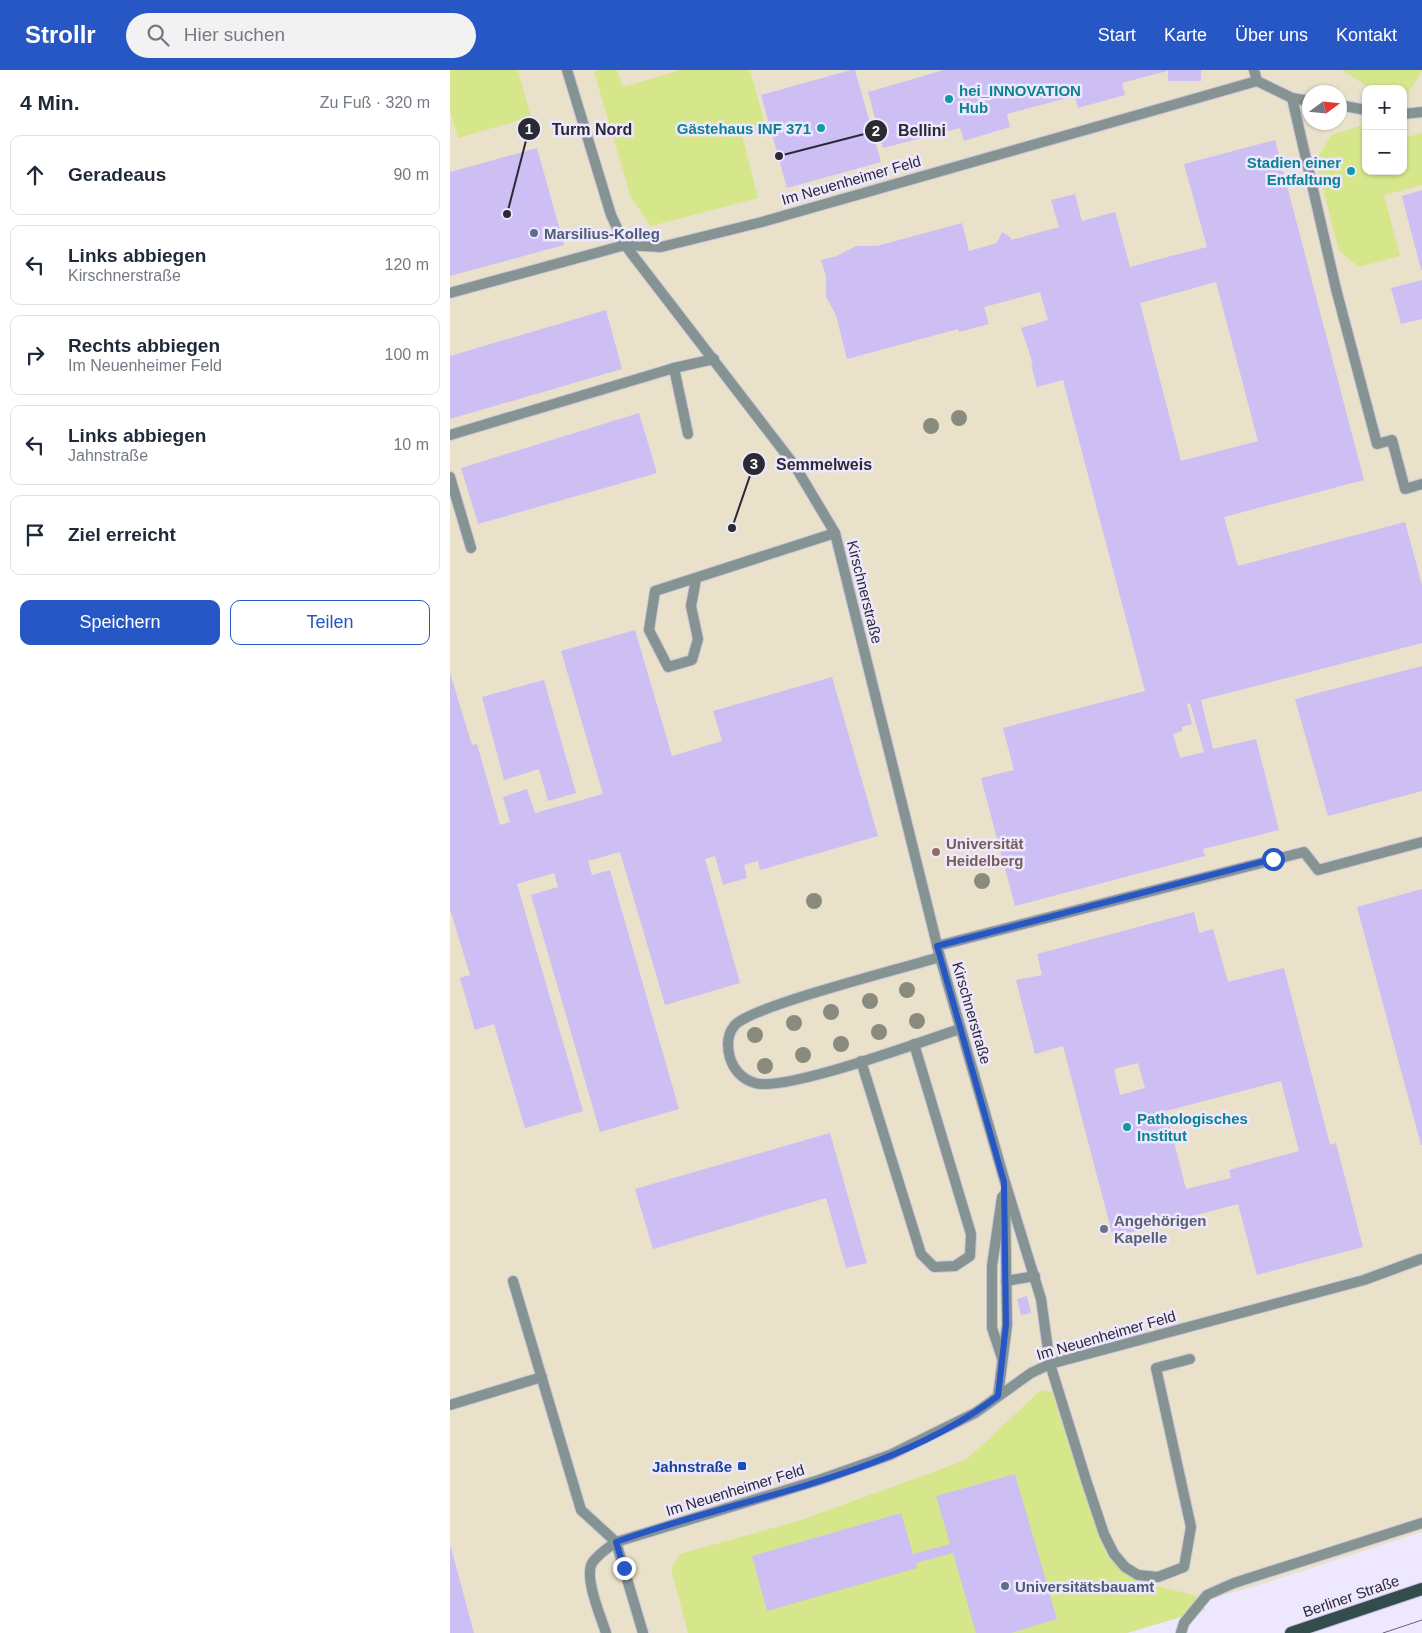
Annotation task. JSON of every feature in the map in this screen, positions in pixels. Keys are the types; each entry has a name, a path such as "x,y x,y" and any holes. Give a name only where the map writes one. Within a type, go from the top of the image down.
{"main road":[{"name":"Berliner Straße","path":"1291,1633 1422,1589"}],"street":[{"path":"1254,70 1257,81 1292,98 1302,100"},
{"name":"Kirschnerstraße","path":"569,71 611,215 625,245 795,466 835,533 937,946 1004,1182 1041,1299 1050,1364 1104,1534 1114,1554 1125,1567 1138,1575 1158,1578 1184,1567 1191,1527 1156,1368 1190,1359"},
{"name":"Im Neuenheimer Feld","path":"450,293 625,245 661,247 762,222 1257,81"},
{"path":"1292,98 1336,289 1378,444 1392,440 1405,489 1422,484"},
{"path":"1347,106 1362,109"},
{"path":"1407,114 1422,112"},
{"path":"450,435 674,368 714,359"},
{"path":"674,368 688,434"},
{"path":"450,477 471,548"},
{"path":"696,579 692,606 698,639 692,660 668,667 649,630 655,591 835,533"},
{"path":"937,946 1304,852 1318,870 1422,842"},
{"path":"940,957 790,1001 751,1016 735,1025 727,1047 735,1070 745,1079 756,1084 771,1084 797,1079 861,1061 960,1029"},
{"path":"861,1061 922,1254 934,1267 955,1266 970,1256 971,1234 914,1044"},
{"path":"1002,1358 992,1328 992,1266 1004,1182"},
{"name":"Kirschnerstraße","path":"998,1396 1006,1325 1004,1182"},
{"name":"Im Neuenheimer Feld","path":"616,1542 819,1480 890,1455 975,1413 1031,1373 1050,1364 1364,1280 1421,1259"},
{"path":"1006,1281 1035,1276"},
{"path":"513,1281 581,1510 616,1542 643,1633"},
{"path":"450,1405 542,1377"},
{"path":"1181,1633 1184,1623 1208,1595 1234,1583 1422,1523"},
{"path":"606,1633 590,1579 592,1565 600,1554 616,1542"}],"shaded area":[{"name":"Universität Heidelberg","path":"450,70 1422,70 1422,1532 1275,1580 1095,1633 450,1633"}],"green space":[{"path":"450,70 518,70 531,117 458,138 450,112"},
{"path":"617,70 623,87 681,70 750,70 766,128 742,135 758,198 651,226 631,198 594,72"},
{"path":"1342,70 1422,70 1407,95 1407,85 1365,85"},
{"path":"1362,127 1362,175 1407,175 1407,137 1422,133 1422,185 1384,195 1400,256 1359,267 1339,251 1316,161 1331,135"},
{"path":"1041,1390 1052,1392 1101,1541 1145,1583 1201,1597 1205,1610 1127,1633 688,1633 671,1569 680,1554 801,1520 966,1460"}],"building":[{"name":"Gästehaus INF 371","path":"855,70 881,162 787,188 761,95"},
{"path":"944,70 1167,71 1122,83 1125,95 1078,108 1075,96 1007,114 1010,127 964,141 960,128 883,148 868,92"},
{"path":"1168,70 1201,70 1201,81 1168,81"},
{"path":"1275,140 1364,480 1224,517 1238,566 1405,522 1422,585 1422,643 1201,700 1213,749 1256,739 1279,830 1203,849 1205,856 1015,906 981,778 1014,770 1003,728 1145,691 1063,380 1037,387 1031,364 1033,364 1021,328 1048,320 1040,292 984,307 989,324 959,332 958,329 847,359 836,315 826,297 826,276 821,260 837,256 856,246 877,246 962,223 969,251 997,243 1002,232 1010,237 1011,240 1059,227 1051,200 1075,194 1082,221 1115,212 1130,267 1207,247 1184,164","holes":["1216,282 1258,441 1181,461 1140,303","1190,703 1204,752 1180,758 1173,734 1182,731 1182,727 1192,724 1187,704"]},
{"path":"537,148 564,245 450,276 450,172"},
{"path":"1422,190 1422,270 1421,270 1402,196"},
{"path":"1422,280 1422,319 1401,324 1391,288"},
{"path":"606,310 622,369 450,419 450,356"},
{"path":"639,413 657,473 478,524 461,468"},
{"path":"635,630 672,756 722,741 713,711 832,677 878,836 760,870 758,861 744,865 747,878 723,885 715,856 705,859 740,983 665,1005 620,852 588,861 592,875 610,870 679,1109 600,1132 531,895 558,887 554,873 517,884 583,1111 525,1128 494,1024 475,1030 460,978 470,975 450,909 450,673 472,745 477,744 500,825 510,822 503,797 527,789 535,813 603,794 561,651"},
{"path":"1422,666 1422,791 1328,816 1295,699"},
{"path":"544,680 576,793 548,801 539,769 504,780 482,697"},
{"path":"1422,889 1422,1145 1421,1145 1357,907"},
{"name":"Pathologisches Institut","path":"1194,912 1199,933 1213,929 1228,982 1284,968 1330,1145 1336,1143 1363,1247 1257,1275 1238,1204 1113,1237 1063,1046 1035,1054 1016,980 1042,975 1037,954","holes":["1138,1063 1145,1088 1120,1095 1114,1069","1281,1081 1299,1151 1229,1170 1231,1178 1186,1189 1166,1111"]},
{"path":"830,1133 867,1263 846,1268 826,1198 653,1249 635,1189"},
{"path":"1027,1296 1031,1313 1021,1315 1017,1299"},
{"path":"1015,1474 1057,1619 1011,1633 976,1633 953,1553 916,1563 917,1568 767,1611 752,1556 901,1513 913,1554 950,1544 936,1496"},
{"path":"451,1548 474,1633 450,1633"}],"tram line":[{"path":"1383,1633 1422,1620"}],"place":[{"name":"hei_INNOVATION Hub","path":"949,99"},
{"name":"Gästehaus INF 371","path":"821,128"},
{"name":"Bellini","path":"779,156"},
{"name":"Stadien einer Entfaltung","path":"1351,171"},
{"name":"Turm Nord","path":"507,214"},
{"name":"Marsilius-Kolleg","path":"534,233"},
{"name":"Semmelweis","path":"732,528"},
{"name":"Universität Heidelberg","path":"936,852"},
{"name":"Pathologisches Institut","path":"1127,1127"},
{"name":"Angehörigen Kapelle","path":"1104,1229"},
{"name":"Jahnstraße","path":"742,1466"},
{"name":"Universitätsbauamt","path":"1005,1586"}],"route":[{"path":"624,1568 616,1542 819,1480 890,1455 975,1413 998,1396 1006,1325 1007,1268 1004,1182 937,946 1273,859"}]}
